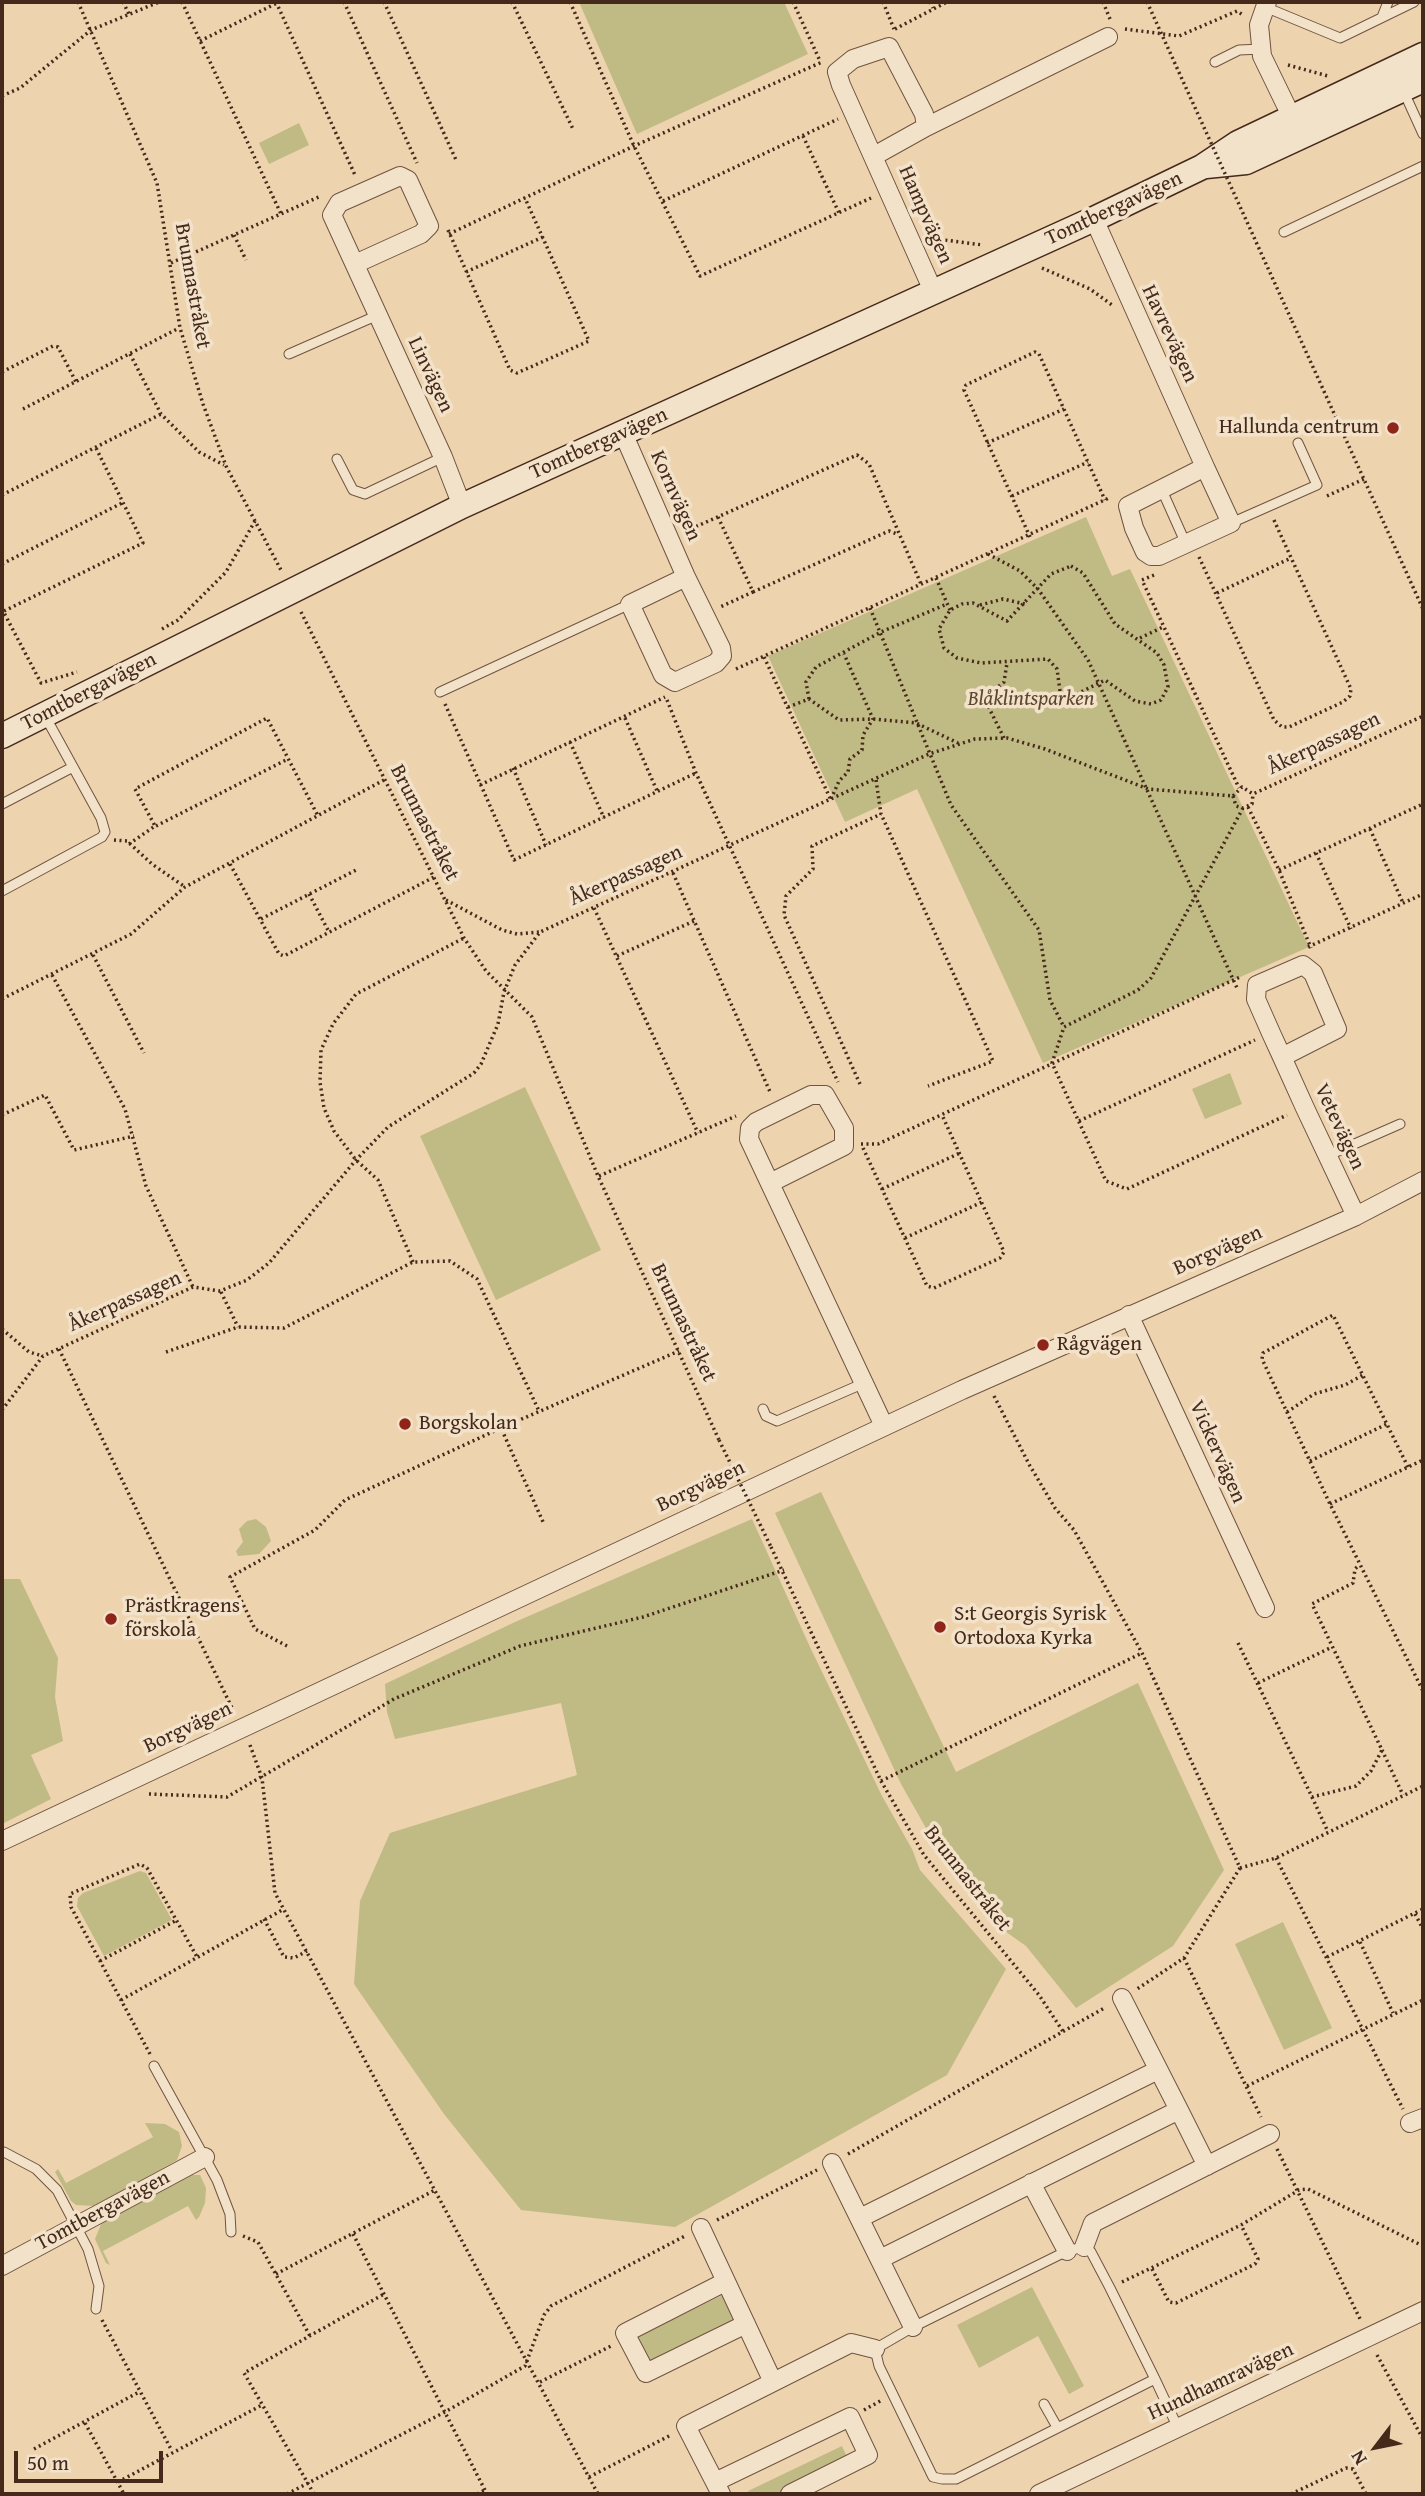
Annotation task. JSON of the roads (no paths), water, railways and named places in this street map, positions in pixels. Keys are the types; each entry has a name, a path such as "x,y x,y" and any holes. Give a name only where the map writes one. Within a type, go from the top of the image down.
{"street":[{"path":"1266,5 1259,25 1262,49 1296,126"},
{"name":"Hampvägen","path":"874,156 1112,34"},
{"name":"Hampvägen","path":"926,127 924,114 889,47 853,59 837,72 934,293"},
{"name":"Tomtbergavägen","path":"2,736 462,506 1094,219 1202,167 1238,143 1296,126 1407,79 1423,55"},
{"name":"Linvägen","path":"355,264 421,234 429,226 408,180 400,176 339,204 332,215 443,457 462,506"},
{"name":"Havrevägen","path":"1094,219 1231,523"},
{"name":"Kornvägen","path":"623,433 668,538 721,648 722,656 716,663 675,682 663,675 630,604"},
{"path":"1205,467 1161,488 1123,500 1133,528 1145,552 1152,556 1191,550 1231,523"},
{"path":"630,604 686,577"},
{"name":"Vetevägen","path":"1282,1057 1337,1029 1313,974 1303,965 1257,985 1256,999 1271,1033 1327,1156 1356,1216"},
{"path":"770,1183 844,1146 844,1128 825,1095 811,1095 755,1122 750,1128 749,1139 884,1426"},
{"name":"Borgvägen","path":"2,1841 884,1426 1356,1216 1423,1181"},
{"name":"Vickervägen","path":"1129,1315 1265,1608"},
{"path":"1122,1998 1208,2166"},
{"path":"860,2218 1158,2070"},
{"path":"880,2259 1179,2110"},
{"path":"1031,2183 1075,2249 1093,2223 1270,2134"},
{"name":"Tomtbergavägen","path":"2,2266 205,2157"},
{"path":"832,2163 913,2327"},
{"path":"701,2228 773,2382"},
{"path":"725,2282 625,2333 646,2373 746,2324"},
{"name":"Hundhamravägen","path":"1039,2494 1423,2311"},
{"path":"790,2494 869,2455 850,2417 718,2488 686,2426 851,2343 875,2349"}],"lane":[{"path":"1382,16 1388,2"},
{"path":"1266,5 1340,38 1414,2"},
{"path":"1215,62 1240,50 1262,49"},
{"path":"1407,79 1423,134"},
{"path":"1284,232 1423,166"},
{"path":"289,354 378,315"},
{"path":"1231,523 1317,485 1298,443"},
{"path":"337,459 350,486 359,494 365,494 443,457"},
{"path":"1161,488 1191,550"},
{"path":"440,692 630,604"},
{"path":"2,891 102,837 105,832 101,818 44,715"},
{"path":"2,804 73,767"},
{"path":"1327,1156 1400,1124"},
{"path":"763,1409 766,1416 777,1421 862,1384"},
{"path":"154,2066 205,2157 230,2214 231,2232"},
{"path":"4,2152 36,2169 57,2190 75,2225 99,2286 96,2309"},
{"path":"1155,2379 956,2479 942,2479 933,2477 879,2366 875,2349 913,2327 1075,2249 1091,2252 1155,2379 1178,2428"},
{"path":"1044,2404 1057,2427"}],"place":[{"name":"Hallunda centrum","path":"1393,428"},
{"name":"Rågvägen","path":"1043,1345"},
{"name":"Borgskolan","path":"405,1424"},
{"name":"Prästkragens förskola","path":"111,1619"},
{"name":"S:t Georgis Syrisk Ortodoxa Kyrka","path":"940,1627"}],"park label":[{"name":"Blåklintsparken","path":"1031,700"}]}
